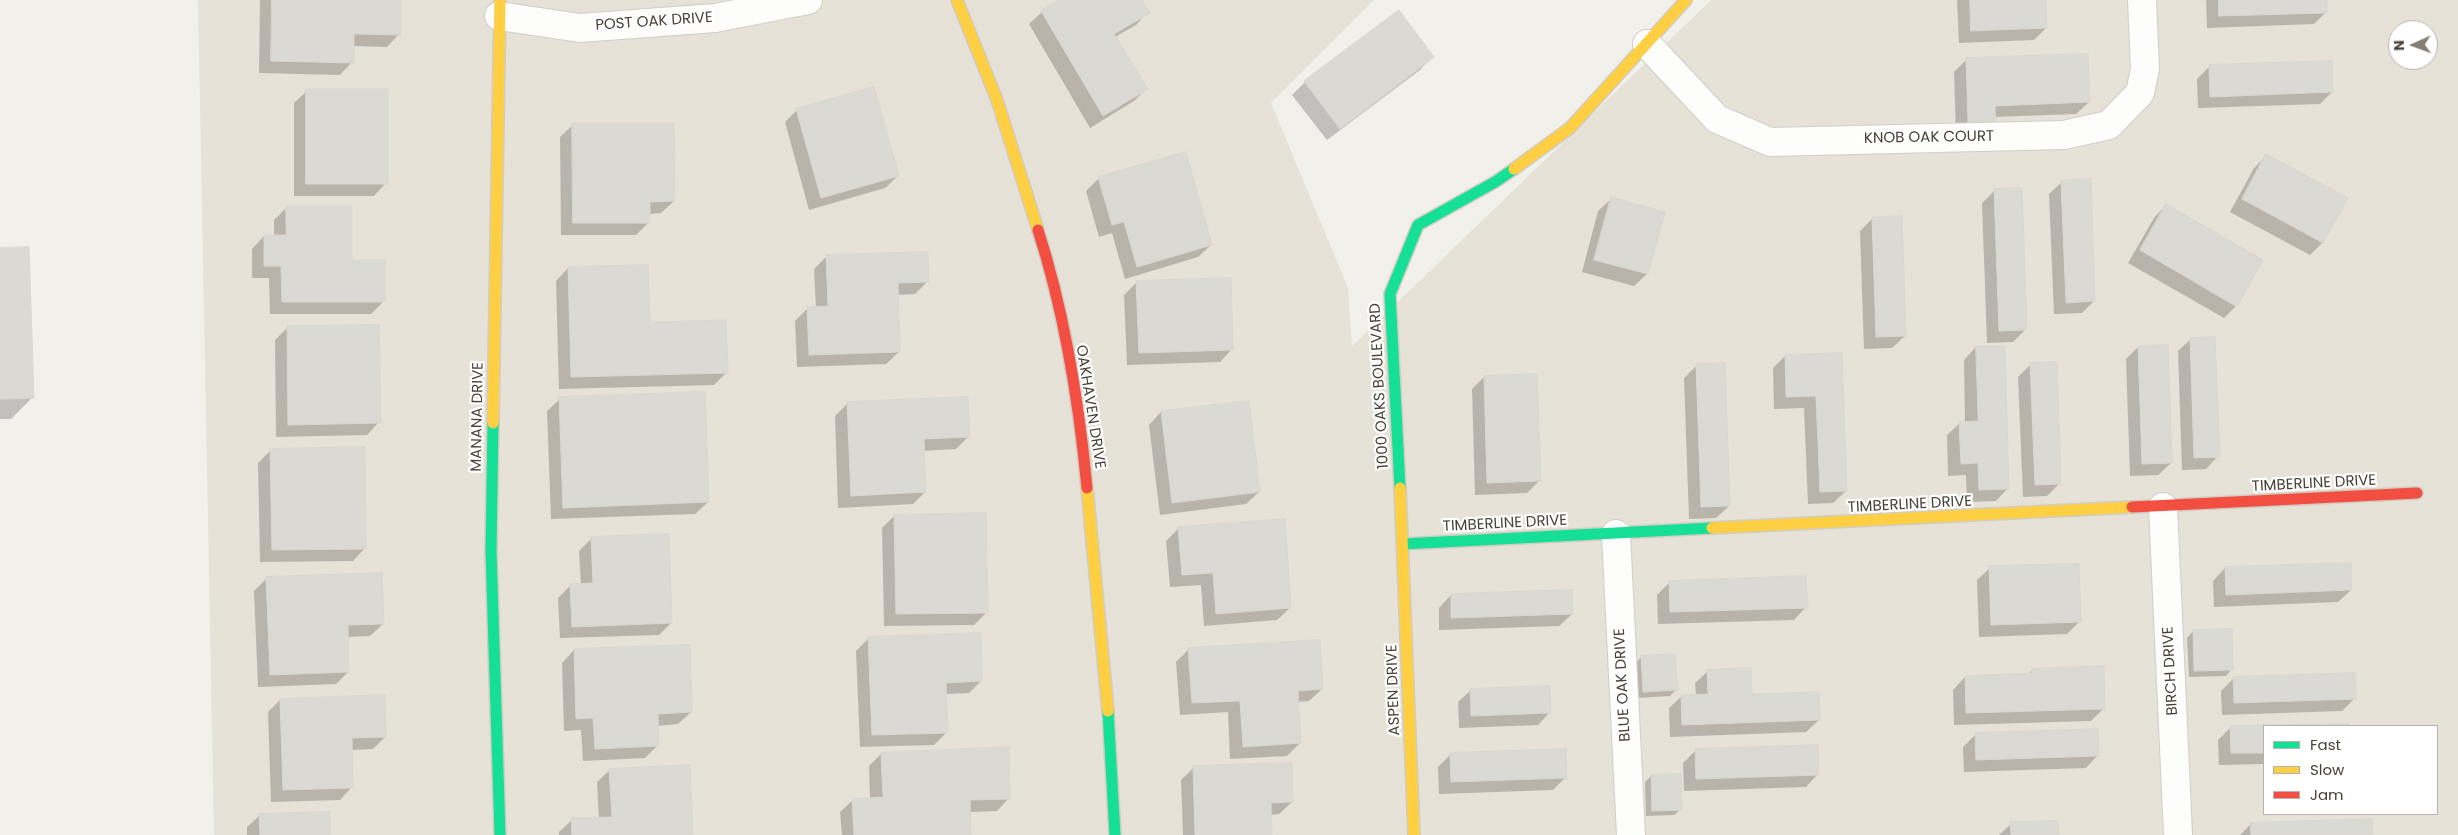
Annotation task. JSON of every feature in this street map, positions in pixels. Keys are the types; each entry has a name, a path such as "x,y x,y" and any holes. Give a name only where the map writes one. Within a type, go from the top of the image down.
{"street":[{"name":"POST OAK DRIVE","path":"500,8 580,28 714,18 808,0"},
{"name":"OAKHAVEN DRIVE","path":"957,0 997,100 1053,280 1082,434 1111,743 1115,835"},
{"name":"1000 OAKS BOULEVARD","path":"1403,544 1390,294 1418,226 1495,182 1570,128 1686,0"},
{"name":"KNOB OAK COURT","path":"1647,44 1716,119 1770,142 2064,135 2109,125 2140,93 2145,69 2142,0"},
{"name":"MANANA DRIVE","path":"500,8 491,551 500,835"},
{"name":"TIMBERLINE DRIVE","path":"1403,544 2418,493"},
{"name":"BIRCH DRIVE","path":"2163,507 2178,835"},
{"name":"BLUE OAK DRIVE","path":"1616,534 1631,835"},
{"name":"ASPEN DRIVE","path":"1403,544 1414,835"}],"shaded area":[{"path":"198,0 1374,0 1271,103 1348,288 1352,346 1711,0 2458,0 2458,835 214,835"}],"building":[{"path":"272,0 401,0 401,35 354,34 354,63 271,61"},
{"path":"1059,0 1142,0 1150,13 1114,34 1148,89 1103,116 1041,11"},
{"path":"1970,0 2046,0 2047,28 1971,31"},
{"path":"2219,0 2327,0 2327,13 2219,16"},
{"path":"1399,10 1434,57 1340,129 1304,81"},
{"path":"2088,54 2090,102 1995,106 1996,123 1968,124 1966,58"},
{"path":"2332,61 2333,92 2210,97 2209,65"},
{"path":"874,87 899,176 821,198 796,109"},
{"path":"306,89 388,89 388,184 306,184"},
{"path":"572,123 674,123 675,201 650,202 650,223 573,223"},
{"path":"1186,152 1212,245 1137,267 1124,222 1112,225 1098,177"},
{"path":"2266,154 2348,198 2323,243 2242,199"},
{"path":"2091,179 2095,301 2066,303 2061,181"},
{"path":"2022,188 2027,330 1999,331 1994,189"},
{"path":"1611,197 1665,212 1648,274 1594,260"},
{"path":"2166,204 2263,260 2237,307 2140,250"},
{"path":"286,206 352,206 352,260 385,260 385,302 282,302 281,266 264,266 264,235 286,235"},
{"path":"1902,216 1906,336 1876,337 1872,218"},
{"path":"29,247 34,398 0,399 0,248"},
{"path":"928,252 929,282 898,283 900,352 809,355 807,307 828,306 826,255"},
{"path":"648,265 650,322 726,320 728,373 571,377 568,267"},
{"path":"1231,278 1233,350 1139,353 1136,281"},
{"path":"379,325 381,423 288,425 287,326"},
{"path":"2215,337 2220,457 2194,458 2190,338"},
{"path":"2168,345 2172,463 2142,464 2138,346"},
{"path":"1976,346 2005,346 2009,489 1979,490 1978,463 1961,464 1959,422 1978,421"},
{"path":"1842,353 1847,491 1820,492 1816,396 1786,397 1785,355"},
{"path":"2057,362 2061,484 2035,485 2030,363"},
{"path":"1725,363 1730,506 1701,507 1696,364"},
{"path":"1537,374 1541,481 1487,483 1484,376"},
{"path":"705,392 709,502 563,508 559,397"},
{"path":"968,397 970,437 924,439 926,492 851,496 847,402"},
{"path":"1249,401 1260,492 1172,503 1161,411"},
{"path":"365,447 366,549 272,550 270,449"},
{"path":"986,513 988,613 896,614 894,515"},
{"path":"1285,519 1291,608 1216,614 1213,573 1182,575 1178,527"},
{"path":"669,534 672,623 572,627 570,584 593,583 591,537"},
{"path":"2351,563 2352,590 2226,595 2225,567"},
{"path":"2079,564 2081,622 1991,625 1989,566"},
{"path":"382,573 384,624 348,625 349,672 270,675 266,577"},
{"path":"1806,576 1808,608 1670,612 1669,581"},
{"path":"1572,590 1573,614 1451,618 1451,594"},
{"path":"2232,629 2233,670 2194,671 2193,630"},
{"path":"981,633 982,681 946,683 948,733 872,735 868,637"},
{"path":"1320,640 1323,689 1298,691 1301,743 1243,747 1240,701 1192,703 1188,648"},
{"path":"690,645 692,712 658,714 659,746 595,749 593,718 576,719 574,649"},
{"path":"1675,654 1678,690 1643,692 1641,656"},
{"path":"2104,666 2105,709 1966,713 1965,676 2032,673 2032,669"},
{"path":"1751,668 1752,694 1819,692 1820,720 1682,725 1681,695 1708,694 1707,670"},
{"path":"2355,673 2356,699 2234,703 2233,677"},
{"path":"1550,686 1551,713 1471,716 1470,689"},
{"path":"385,695 386,737 352,738 353,788 283,790 280,699"},
{"path":"2349,724 2349,725 2290,725"},
{"path":"2263,725 2263,753 2231,753 2230,726"},
{"path":"2098,729 2099,756 1976,760 1975,733"},
{"path":"1818,745 1819,775 1696,779 1695,749"},
{"path":"1009,747 1010,799 970,800 971,835 854,835 852,799 883,797 881,753"},
{"path":"1566,749 1567,778 1451,782 1450,753"},
{"path":"1292,763 1293,802 1271,803 1272,835 1195,835 1193,766"},
{"path":"690,765 693,835 572,835 571,818 612,817 609,769"},
{"path":"1681,774 1682,810 1652,811 1651,775"},
{"path":"330,812 330,835 260,835 259,814"},
{"path":"2372,819 2373,835 2251,835 2250,823"},
{"path":"2058,821 2059,835 2011,835 2010,822"}],"traffic: fast":[{"path":"1400,488 1390,294 1418,225 1495,182 1514,169"},
{"path":"493,423 491,551 500,835"},
{"path":"1403,544 1712,528"},
{"path":"1108,711 1115,835"}],"traffic: slow":[{"path":"493,423 500,0"},
{"path":"957,0 997,100 1038,230"},
{"path":"1514,169 1570,128 1686,0"},
{"path":"1087,488 1108,711"},
{"path":"1400,488 1414,835"},
{"path":"1712,528 2132,507"}],"traffic: jam":[{"path":"1038,230 1063,325 1080,423 1087,488"},
{"path":"2132,507 2417,493"}]}
